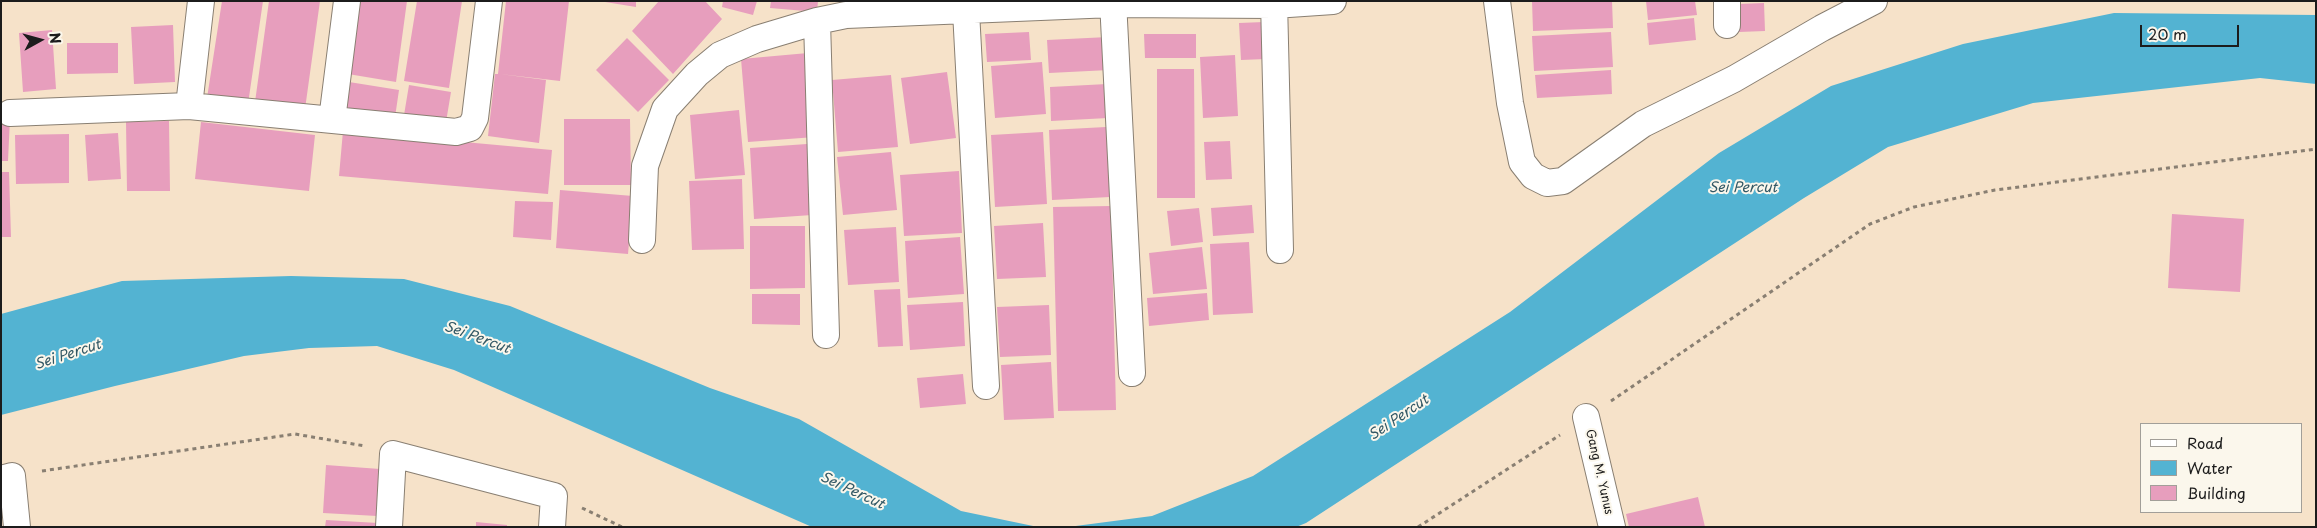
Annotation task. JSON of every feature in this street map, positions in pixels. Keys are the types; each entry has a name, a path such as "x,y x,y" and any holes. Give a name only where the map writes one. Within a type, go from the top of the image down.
{"street":[{"path":"189,106 201,1"},
{"path":"332,120 346,1"},
{"path":"10,113 189,106 456,132 470,128 475,118 489,1"},
{"path":"642,240 645,166 665,109 697,74 720,55 756,39 817,21 846,15 966,11 1113,2 1274,3 1333,1"},
{"path":"1497,1 1510,103 1522,162 1533,176 1547,183 1563,180 1643,124 1734,79 1822,28 1874,1"},
{"path":"1113,2 1132,373"},
{"path":"1274,3 1280,250"},
{"path":"966,11 986,386"},
{"path":"817,21 826,336"},
{"name":"Gang M. Yunus","path":"1586,417 1612,527"},
{"path":"389,527 393,454 554,496 552,527"},
{"path":"7,477 17,527"}],"path":[{"path":"1418,527 1586,417 1870,224 1914,207 1995,190 2316,149"},
{"path":"7,477 295,434 358,444 393,454"},
{"path":"554,496 622,527"}],"water":[{"name":"Sei Percut","path":"2114,13 2316,15 2316,84 2260,78 2033,103 1888,147 1804,198 1306,523 1296,527 1068,527 1152,516 1253,476 1510,312 1719,153 1831,86 1963,44"},
{"name":"Sei Percut","path":"291,276 404,279 510,306 710,388 799,419 961,511 1038,527 812,527 454,370 377,346 309,348 244,356 1,415 1,314 122,281"}],"building":[{"path":"222,1 263,1 248,104 207,98"},
{"path":"269,1 320,1 305,109 255,102"},
{"path":"359,1 407,1 396,82 348,74"},
{"path":"417,1 462,1 449,88 404,81"},
{"path":"506,1 569,1 560,81 500,74 546,80 539,143 488,136 495,74 498,74"},
{"path":"599,1 636,1 636,7"},
{"path":"659,1 705,1 722,19 673,74 632,31"},
{"path":"723,1 757,1 753,15 722,7"},
{"path":"771,1 818,1 817,12 770,8"},
{"path":"1532,1 1612,1 1613,28 1533,31"},
{"path":"1646,1 1695,1 1697,15 1648,20"},
{"path":"1764,3 1765,31 1739,32 1738,4"},
{"path":"1694,18 1696,40 1649,45 1647,23"},
{"path":"1264,22 1266,59 1241,60 1239,23"},
{"path":"173,25 175,82 134,84 131,27"},
{"path":"52,30 56,89 23,92 19,33"},
{"path":"1029,32 1031,60 987,62 985,34"},
{"path":"1611,32 1613,67 1534,71 1532,36"},
{"path":"1144,34 1196,34 1196,58 1145,58"},
{"path":"1108,37 1109,70 1049,73 1047,40"},
{"path":"627,38 669,80 638,112 596,70"},
{"path":"67,43 118,43 118,73 67,74"},
{"path":"808,53 815,137 748,142 741,59"},
{"path":"1235,55 1238,116 1203,118 1200,57"},
{"path":"1042,62 1046,114 995,118 991,66"},
{"path":"1157,69 1194,69 1195,198 1157,198"},
{"path":"1611,70 1612,94 1537,98 1535,75"},
{"path":"947,72 956,138 910,144 901,78"},
{"path":"891,75 898,147 838,152 832,80"},
{"path":"349,82 399,90 394,124 344,116"},
{"path":"1107,84 1108,118 1051,121 1050,87"},
{"path":"409,85 451,92 445,128 403,121"},
{"path":"739,110 745,175 695,179 690,115"},
{"path":"1,118 10,118 8,161 1,161"},
{"path":"564,119 630,119 631,185 564,185"},
{"path":"169,121 170,191 127,191 126,122"},
{"path":"201,122 315,135 309,191 195,179"},
{"path":"1106,127 1110,197 1052,200 1049,130"},
{"path":"343,131 552,150 548,194 339,176"},
{"path":"1043,132 1047,204 995,207 991,135"},
{"path":"118,133 121,179 88,181 85,135"},
{"path":"69,134 69,183 16,184 15,135"},
{"path":"1230,141 1232,179 1206,180 1204,142"},
{"path":"807,144 812,215 754,219 750,148"},
{"path":"891,152 897,210 843,215 837,157"},
{"path":"959,171 962,233 904,236 900,175"},
{"path":"1,172 9,172 11,237 1,237"},
{"path":"742,179 744,249 692,250 689,181"},
{"path":"560,190 633,196 628,254 556,248"},
{"path":"515,201 553,202 551,240 513,237"},
{"path":"1252,205 1254,233 1213,236 1211,208"},
{"path":"1111,206 1116,410 1058,411 1053,207"},
{"path":"1199,208 1203,242 1171,246 1167,211"},
{"path":"2172,214 2244,219 2240,292 2168,288"},
{"path":"1043,223 1046,277 997,279 994,226"},
{"path":"750,226 805,226 805,288 750,289"},
{"path":"896,227 899,282 848,285 844,230"},
{"path":"960,237 964,294 908,298 905,241"},
{"path":"1249,242 1253,313 1213,315 1210,244"},
{"path":"1202,247 1207,289 1153,294 1149,253"},
{"path":"900,289 903,346 878,347 874,290"},
{"path":"1207,293 1209,320 1149,326 1147,298"},
{"path":"752,294 800,294 800,325 752,324"},
{"path":"963,302 965,346 910,350 907,305"},
{"path":"1049,305 1051,355 1000,357 997,307"},
{"path":"1051,362 1054,418 1004,420 1001,365"},
{"path":"963,374 966,404 920,408 917,378"},
{"path":"326,465 380,469 377,516 323,513"},
{"path":"1698,497 1705,527 1629,527 1626,514"},
{"path":"326,520 378,523 378,527 325,527"},
{"path":"476,522 507,525 507,527 476,527"}]}
